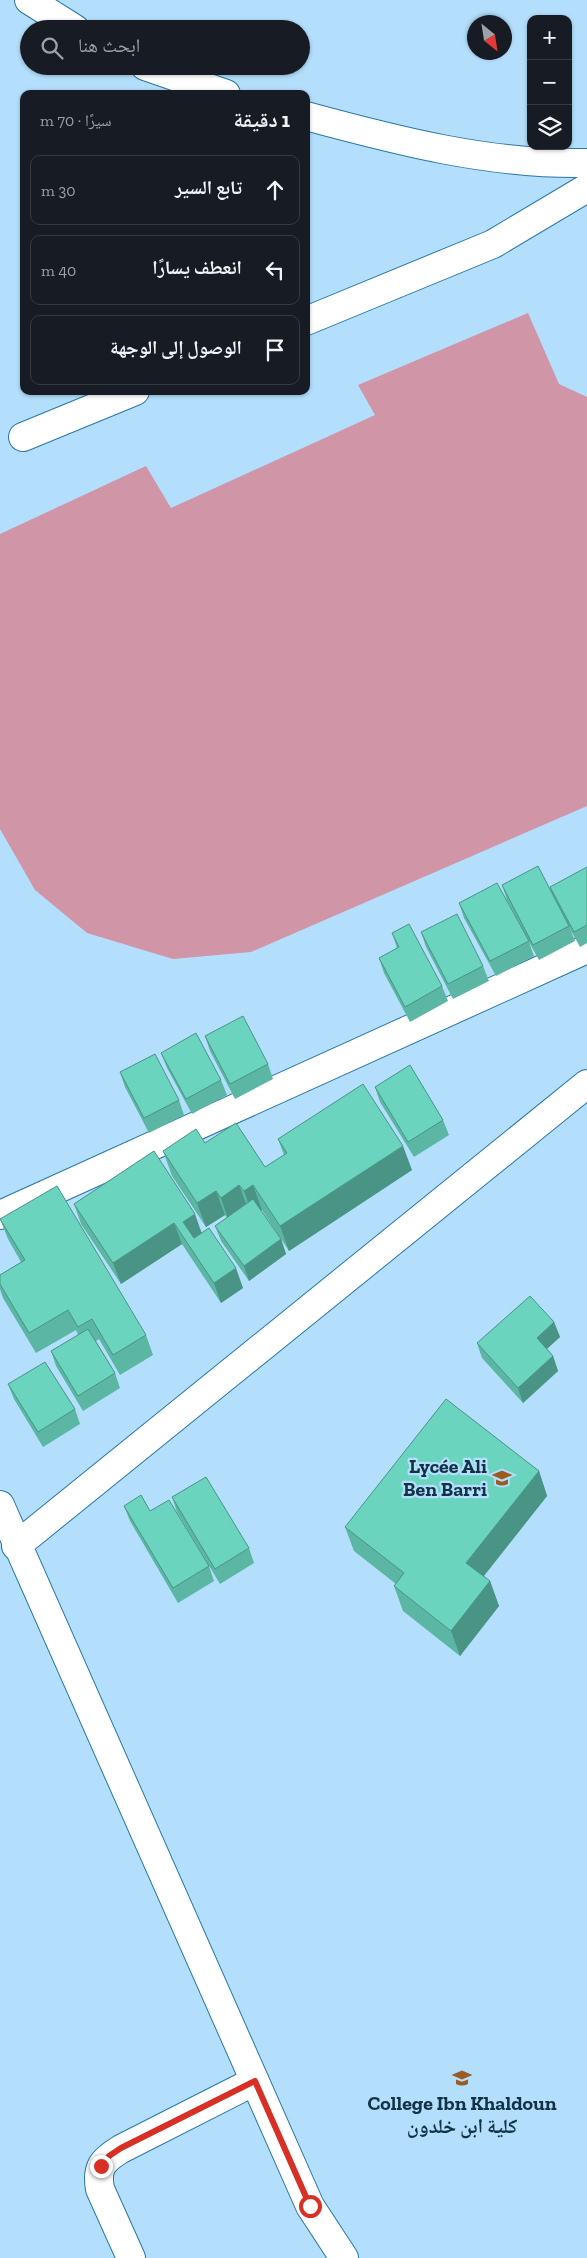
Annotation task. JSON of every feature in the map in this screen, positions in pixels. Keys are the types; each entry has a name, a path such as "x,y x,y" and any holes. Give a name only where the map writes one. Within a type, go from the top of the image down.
{"street":[{"path":"29,0 61,20"},
{"path":"171,75 214,90"},
{"path":"310,117 467,155 530,161 587,163"},
{"path":"310,319 493,244 587,188"},
{"path":"23,437 125,395"},
{"path":"0,1215 587,949"},
{"path":"16,1546 587,1084"},
{"path":"0,1505 16,1546 310,2206 344,2258"},
{"path":"131,2258 100,2189 98,2177 101,2166 109,2156 121,2148 255,2081"}],"shaded area":[{"path":"528,313 559,384 587,397 587,806 251,952 173,959 87,933 35,890 0,829 0,534 146,466 171,508 375,415 358,385"}],"building":[{"path":"538,866 569,926 533,945 502,885"},
{"path":"587,867 587,925 574,932 550,887"},
{"path":"497,883 529,941 490,961 459,903"},
{"path":"457,914 483,966 448,984 421,932"},
{"path":"409,924 442,986 405,1007 379,958 399,947 392,933"},
{"path":"243,1016 268,1064 230,1084 205,1036"},
{"path":"196,1033 221,1080 186,1099 161,1053"},
{"path":"155,1054 179,1100 144,1118 120,1072"},
{"path":"410,1065 443,1120 408,1142 375,1087"},
{"path":"363,1084 403,1146 280,1226 253,1185 244,1191 239,1185 221,1198 216,1191 197,1203 163,1151 196,1129 205,1143 236,1123 265,1167 287,1153 278,1139"},
{"path":"154,1151 195,1214 183,1222 194,1238 209,1228 236,1268 214,1283 174,1223 113,1263 74,1204"},
{"path":"57,1186 146,1335 113,1355 92,1319 78,1327 68,1310 29,1333 0,1284 0,1275 25,1260 0,1219"},
{"path":"253,1199 281,1239 244,1266 215,1226"},
{"path":"530,1296 554,1322 537,1338 553,1356 518,1388 477,1343"},
{"path":"88,1329 115,1373 78,1396 51,1351"},
{"path":"45,1362 75,1409 38,1432 8,1384"},
{"path":"446,1399 539,1471 466,1563 490,1581 451,1631 394,1586 404,1573 345,1527"},
{"path":"206,1477 249,1548 215,1569 172,1497"},
{"path":"141,1495 150,1511 169,1500 209,1566 173,1588 124,1506"}],"place":[{"name":"Lycée Ali Ben Barri","path":"502,1478"},
{"name":"College Ibn Khaldoun كلية ابن خلدون","path":"462,2078"}],"route":[{"path":"101,2166 109,2156 121,2148 255,2081 310,2206"}]}
